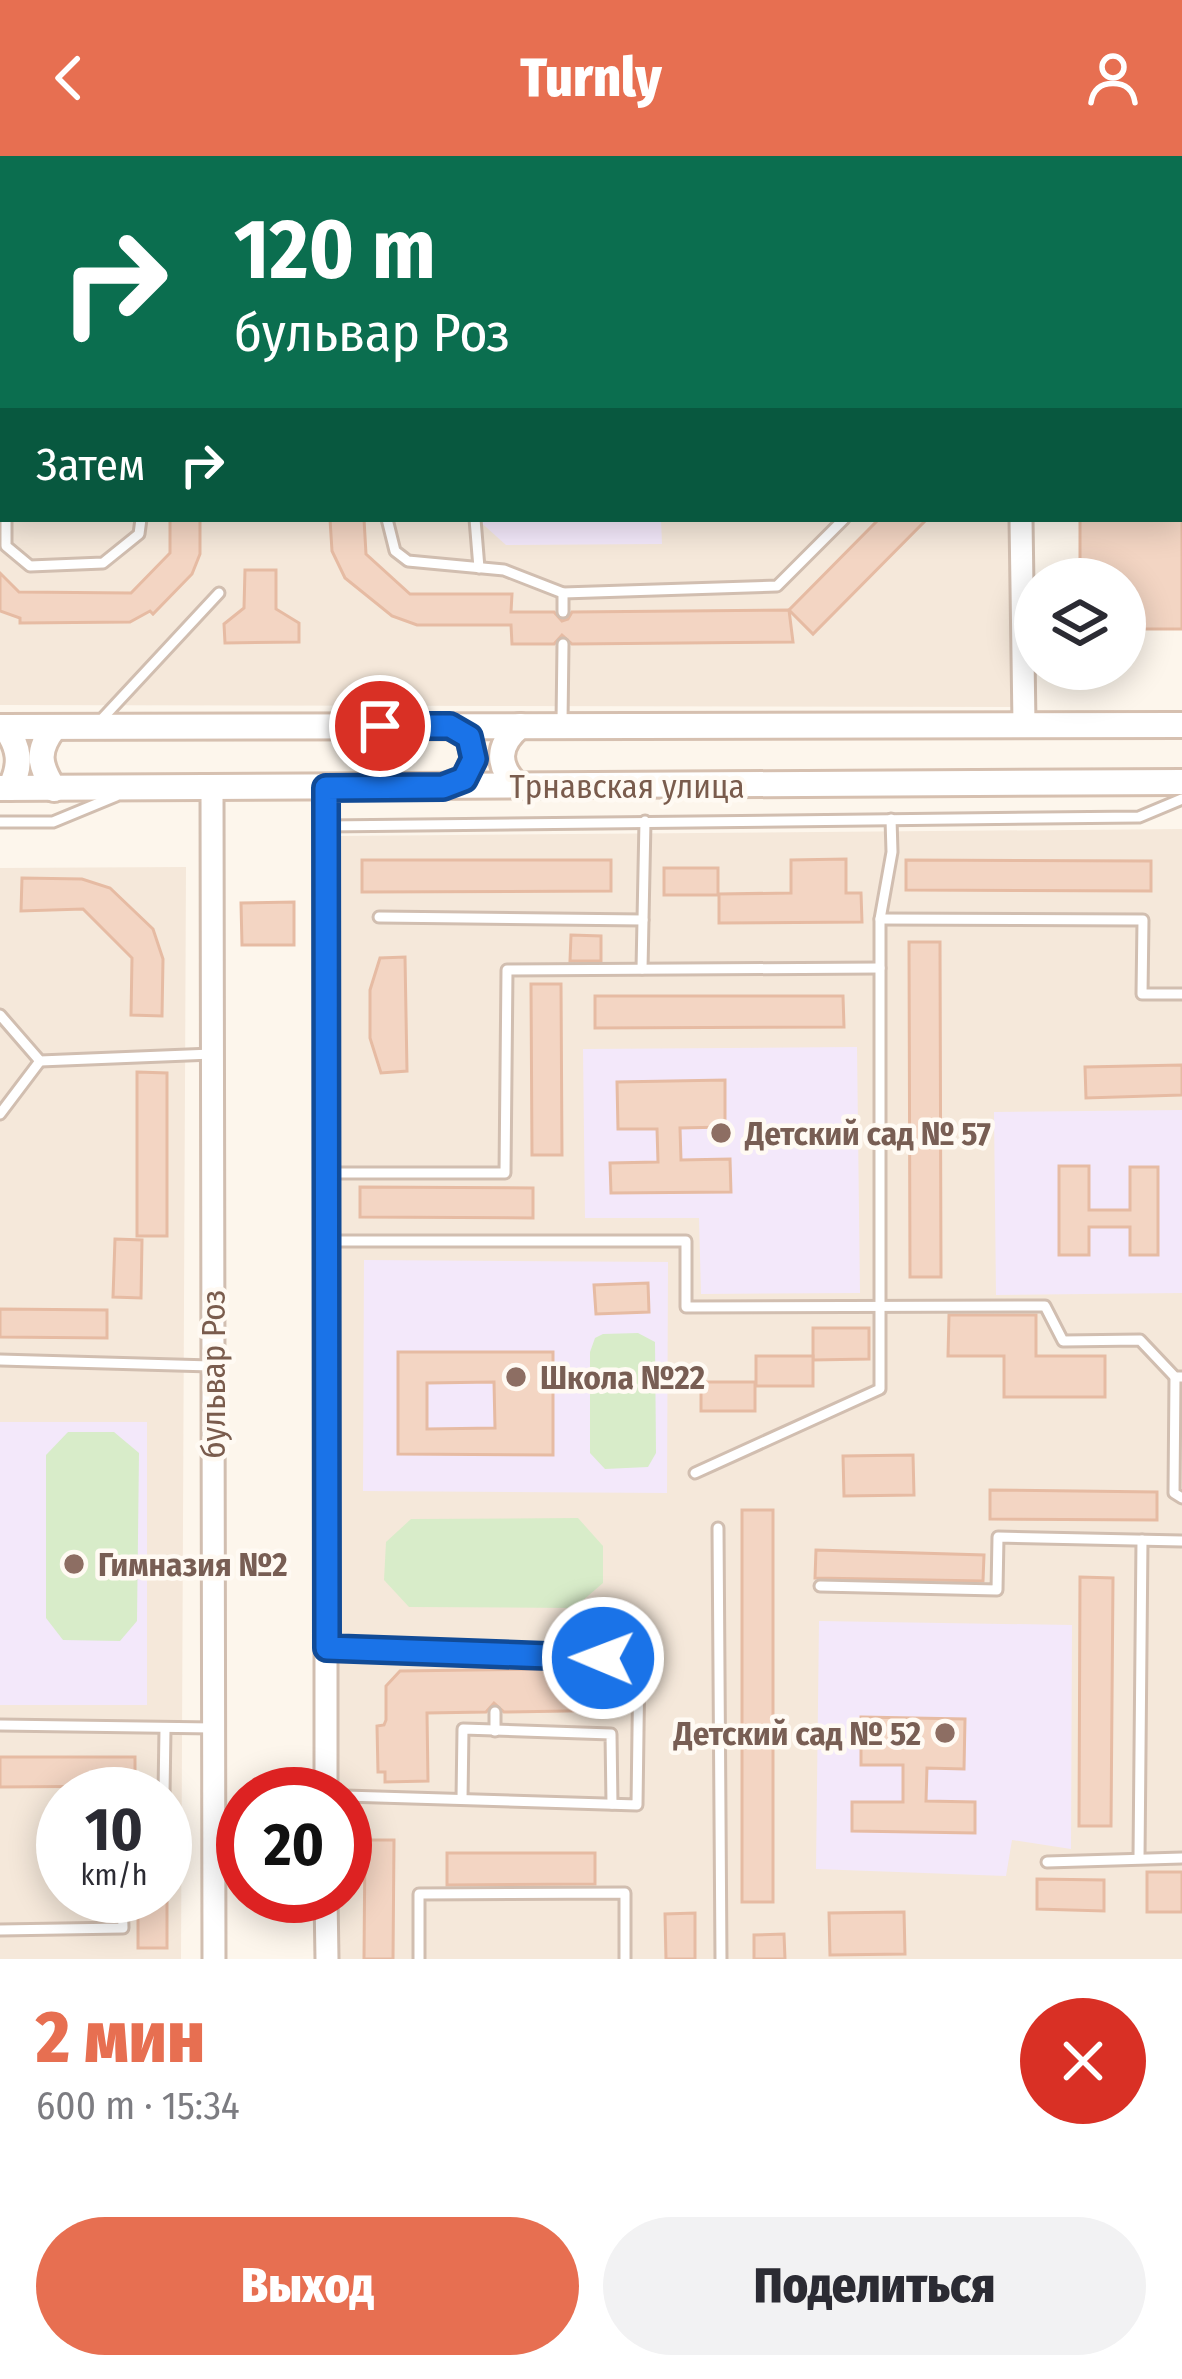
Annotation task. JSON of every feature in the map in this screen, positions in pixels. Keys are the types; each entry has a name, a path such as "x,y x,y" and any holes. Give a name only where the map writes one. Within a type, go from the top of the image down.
{"main road":[{"name":"Трнавская улица","path":"2,727 1182,724"},
{"path":"443,787 464,779 474,759 469,737 450,726"},
{"path":"518,787 505,774 500,756 506,737 520,726"},
{"path":"2,727 15,742 19,758 18,774 5,788"},
{"path":"54,728 39,757 54,789"},
{"name":"Трнавская улица","path":"5,788 1182,782"}],"street":[{"path":"1021,522 1024,724"},
{"name":"бульвар Роз","path":"212,788 214,1959"},
{"path":"326,788 326,1767"},
{"path":"326,1923 326,1959"}],"lane":[{"path":"6,522 6,546 30,566 103,563 139,535 141,522"},
{"path":"389,522 395,550 408,561 504,570 563,593 778,586 837,522"},
{"path":"475,522 479,568"},
{"path":"95,727 219,593"},
{"path":"563,593 563,612"},
{"path":"562,725 563,644"},
{"path":"0,822 53,822 134,789"},
{"path":"326,826 1138,817 1182,800"},
{"path":"695,1474 880,1389 880,919 892,852 891,819"},
{"path":"642,970 645,821"},
{"path":"380,917 643,920"},
{"path":"880,919 1143,920 1142,994 1182,994"},
{"path":"327,1173 505,1173 508,970 880,968"},
{"path":"0,1015 40,1061"},
{"path":"40,1061 212,1054"},
{"path":"0,1114 40,1061"},
{"path":"327,1241 686,1241 686,1307 1045,1306 1064,1341 1141,1340 1178,1377 1174,1493 1182,1498"},
{"path":"0,1360 213,1366"},
{"path":"718,1528 721,1959"},
{"path":"820,1586 997,1590 998,1537 1182,1540"},
{"path":"1138,1857 1142,1540"},
{"path":"327,1648 639,1658 638,1805 372,1797"},
{"path":"495,1655 496,1670"},
{"path":"495,1712 495,1730"},
{"path":"0,1725 213,1728"},
{"path":"164,1767 165,1730"},
{"path":"462,1799 463,1730 638,1734"},
{"path":"611,1734 612,1804"},
{"path":"1047,1862 1182,1858"},
{"path":"419,1959 418,1894 602,1893 625,1893 626,1959"},
{"path":"0,1930 123,1928 123,1923"}],"shaded area":[{"path":"0,522 1016,522 1017,707 0,705"},
{"path":"480,522 661,522 662,544 506,545"},
{"path":"1182,829 1182,1959 339,1959 339,1923 372,1923 372,1767 339,1767 339,836"},
{"path":"186,867 182,1767 36,1767 36,1923 181,1923 181,1959 0,1959 0,868"},
{"name":"Детский сад № 57","path":"857,1047 860,1293 701,1294 699,1218 585,1218 583,1049"},
{"path":"1182,1110 1182,1293 996,1295 994,1112"},
{"name":"Школа №22","path":"364,1260 668,1262 667,1493 363,1491"},
{"name":"Гимназия №2","path":"0,1422 147,1422 147,1705 0,1705"},
{"name":"Детский сад № 52","path":"819,1621 1072,1625 1071,1849 1012,1840 1006,1876 816,1869"}],"green space":[{"path":"638,1333 655,1342 656,1453 648,1467 605,1469 590,1453 590,1352 595,1338"},
{"path":"68,1432 114,1432 139,1453 137,1621 120,1641 63,1640 46,1618 46,1455"},
{"path":"578,1518 603,1546 603,1583 574,1608 409,1607 384,1580 386,1542 411,1519"}],"building":[{"path":"170,522 200,522 200,554 192,574 153,614 150,611 130,622 20,623 20,618 0,611 0,573 19,592 131,593 170,553"},
{"path":"330,522 364,522 366,554 410,594 512,594 511,612 554,612 562,621 572,612 789,610 793,642 572,644 562,635 554,644 512,644 511,625 417,625 392,616 345,578 332,551"},
{"path":"876,522 924,522 813,634 789,610"},
{"path":"1080,522 1182,522 1182,629 1146,629 1146,558 1080,558"},
{"path":"245,570 276,570 276,609 299,623 299,642 225,643 224,624 244,608"},
{"path":"846,859 846,893 861,893 862,922 719,923 719,894 791,893 791,860"},
{"path":"362,860 611,860 611,891 362,892"},
{"path":"906,860 1151,861 1151,891 906,890"},
{"path":"664,868 718,868 718,895 664,895"},
{"path":"22,878 82,879 110,888 153,929 163,959 162,1016 131,1015 132,958 83,909 21,911"},
{"path":"294,902 294,945 242,945 241,903"},
{"path":"571,935 601,936 601,961 570,961"},
{"path":"909,942 940,942 941,1277 910,1277"},
{"path":"405,957 407,1071 381,1073 370,1038 370,990 380,958"},
{"path":"531,984 561,984 562,1155 532,1155"},
{"path":"595,996 843,996 844,1027 595,1028"},
{"path":"1182,1065 1182,1095 1086,1098 1085,1067"},
{"path":"137,1072 167,1073 167,1236 137,1236"},
{"path":"725,1080 725,1127 680,1128 681,1160 730,1159 731,1192 611,1193 610,1163 658,1162 657,1129 618,1129 617,1082"},
{"path":"1059,1166 1089,1166 1089,1210 1130,1210 1130,1167 1158,1167 1158,1255 1130,1255 1130,1227 1089,1227 1089,1255 1059,1255"},
{"path":"360,1187 533,1188 533,1218 360,1217"},
{"path":"115,1239 142,1240 141,1298 113,1297"},
{"path":"648,1283 649,1312 596,1314 594,1285"},
{"path":"0,1309 107,1310 107,1338 0,1337"},
{"path":"949,1315 1036,1315 1036,1356 1105,1356 1105,1397 1004,1397 1004,1356 948,1356"},
{"path":"813,1328 869,1328 869,1359 813,1360"},
{"path":"398,1352 553,1352 553,1455 398,1454","holes":["494,1382 495,1428 427,1429 427,1383"]},
{"path":"756,1356 813,1356 813,1386 756,1386"},
{"path":"701,1382 755,1382 755,1411 701,1411"},
{"path":"913,1455 914,1495 844,1496 843,1456"},
{"path":"990,1490 1157,1492 1157,1520 990,1519"},
{"path":"742,1510 773,1510 773,1902 742,1902"},
{"path":"816,1550 984,1555 983,1581 815,1578"},
{"path":"1080,1577 1113,1578 1111,1826 1079,1826"},
{"path":"625,1668 625,1710 504,1712 494,1703 486,1712 427,1713 428,1781 385,1782 385,1772 378,1772 377,1726 386,1720 386,1686 400,1671"},
{"path":"861,1717 965,1719 964,1769 927,1768 926,1801 975,1802 975,1833 852,1831 852,1802 903,1802 903,1765 861,1765"},
{"path":"0,1757 135,1757 135,1767 36,1767 36,1787 0,1787"},
{"path":"372,1840 394,1840 393,1959 364,1959 364,1923 372,1923"},
{"path":"447,1853 595,1853 595,1884 447,1885"},
{"path":"1147,1872 1182,1872 1182,1912 1147,1912"},
{"path":"1037,1879 1104,1880 1104,1911 1037,1909"},
{"path":"904,1912 905,1954 830,1955 829,1913"},
{"path":"695,1913 695,1959 666,1959 665,1914"},
{"path":"138,1923 167,1923 167,1948 138,1948"},
{"path":"784,1934 785,1959 754,1959 754,1935"}],"place":[{"name":"Детский сад № 57","path":"721,1133"},
{"name":"Школа №22","path":"516,1377"},
{"name":"Гимназия №2","path":"74,1564"},
{"name":"Детский сад № 52","path":"945,1733"}],"route":[{"path":"380,726 450,726 469,737 474,759 464,779 443,787 326,788 327,1648 603,1658"}]}
